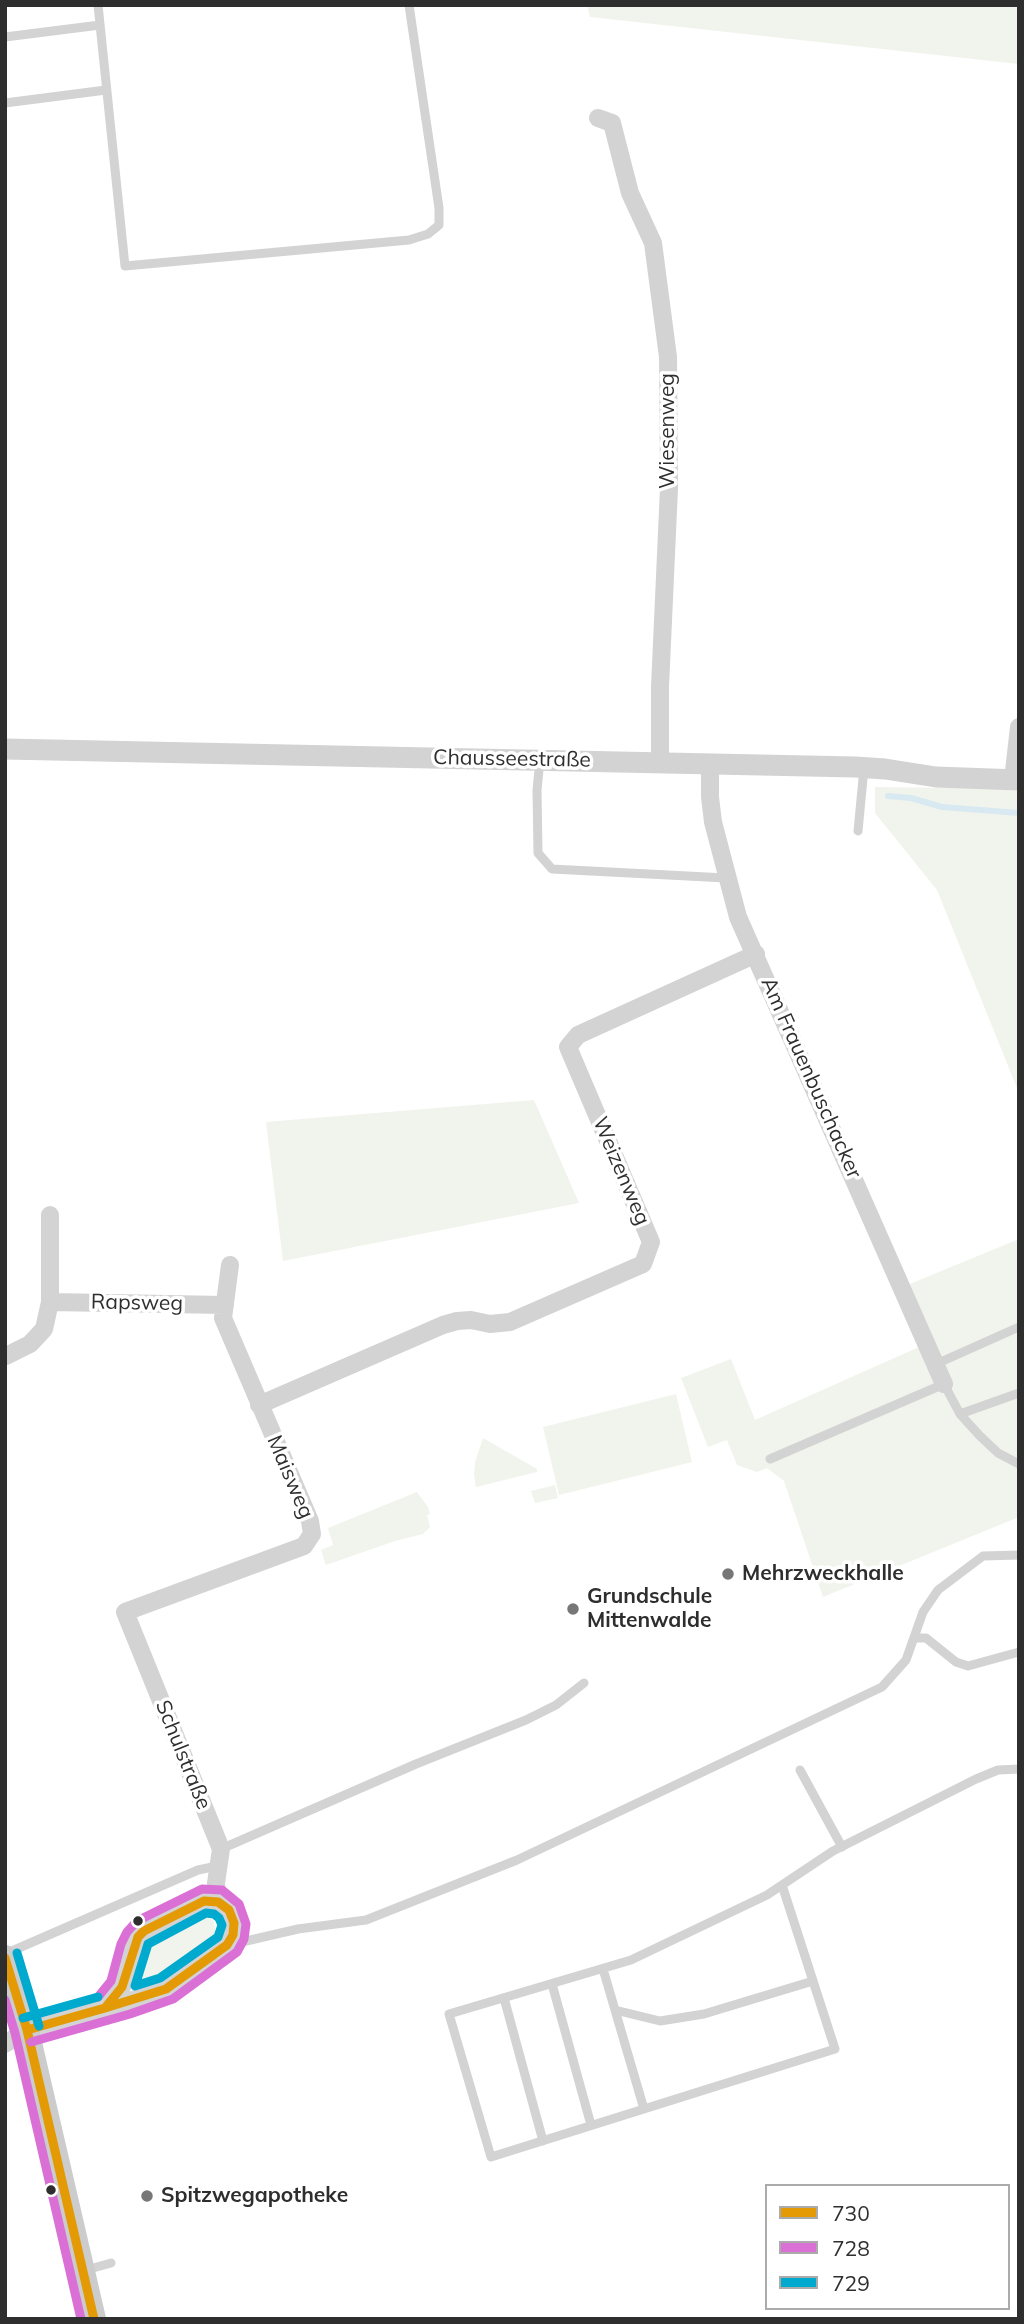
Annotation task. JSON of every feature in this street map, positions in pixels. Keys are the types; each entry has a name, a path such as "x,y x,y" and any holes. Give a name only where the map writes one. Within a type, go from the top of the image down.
{"main road":[{"path":"5,1955 27,2031 94,2319"}],"street":[{"name":"Wiesenweg","path":"598,118 612,123 629,193 653,243 668,357 669,488 660,687 660,762"},
{"path":"1016,780 1019,727"},
{"name":"Chausseestraße","path":"5,748 864,768 936,777 1016,780"},
{"name":"Am Frauenbuschacker","path":"710,764 713,822 738,917 944,1384"},
{"name":"Weizenweg","path":"259,1405 443,1325 471,1320 490,1324 510,1322 643,1264 651,1242 568,1047 578,1035 756,954"},
{"path":"5,1356 30,1344 44,1329 50,1302 50,1215"},
{"name":"Maisweg","path":"125,1612 304,1546 312,1534 310,1521 223,1318 230,1265"},
{"name":"Rapsweg","path":"50,1302 225,1305"},
{"name":"Schulstraße","path":"125,1612 219,1857 216,1883 218,1902 229,1910 234,1923 233,1935 227,1945"},
{"path":"105,2008 121,1987 138,1937 144,1931 204,1901 218,1902"},
{"path":"5,2044 27,2031 166,1989 227,1945"}],"lane":[{"path":"98,5 125,266 409,240 428,234 439,225 439,208 409,5"},
{"path":"5,37 100,25"},
{"path":"5,103 107,90"},
{"path":"540,760 537,790 538,853 552,869 726,878"},
{"path":"858,831 864,768"},
{"path":"936,1364 1019,1327"},
{"path":"770,1459 944,1384 960,1413 979,1436 998,1453 1019,1464"},
{"path":"960,1413 1019,1393"},
{"path":"227,1945 298,1929 366,1920 517,1860 883,1687 906,1660 923,1612 938,1590 983,1556 1019,1555"},
{"path":"915,1638 926,1638 956,1662 968,1666 1019,1652"},
{"path":"5,1955 198,1870 219,1857 416,1764 526,1720 556,1705 584,1683"},
{"path":"782,1885 835,2049 491,2157 449,2014 631,1960 767,1895 782,1885 842,1847 976,1779 999,1770 1019,1769"},
{"path":"800,1770 842,1847"},
{"path":"603,1969 644,2109"},
{"path":"615,2010 660,2021 704,2014 813,1981"},
{"path":"552,1984 592,2125"},
{"path":"504,1998 543,2141"},
{"path":"82,2272 111,2263"}],"shaded area":[{"path":"587,5 1019,5 1019,64 590,17"},
{"path":"875,787 1019,789 1019,1093 937,890 875,813"},
{"path":"534,1100 579,1203 283,1261 266,1122"},
{"path":"1019,1239 1019,1517 823,1597 784,1481 767,1468 757,1472 737,1465 727,1440 708,1447 681,1378 731,1359 755,1420 928,1343 905,1286"},
{"path":"676,1394 692,1462 559,1495 543,1427"},
{"path":"483,1438 537,1469 537,1472 476,1487 475,1462"},
{"path":"555,1485 558,1498 535,1503 531,1491"},
{"path":"417,1492 430,1514 427,1515 430,1527 423,1534 326,1565 321,1550 333,1545 328,1528"},
{"path":"207,1917 214,1921 216,1938 162,1982 135,1987 149,1947 154,1942 197,1918"}],"waterway":[{"path":"888,796 911,798 942,807 1019,813"}],"transit line":[{"name":"728","path":"31,2042 173,1999 237,1952 244,1939 246,1924 239,1904 222,1890 202,1889 137,1921 121,1944 111,1981 98,1997"},
{"name":"730","path":"204,1901 218,1902 229,1910 234,1923 233,1935 227,1945 166,1989 105,2008 122,1987 138,1937 144,1931 204,1901"},
{"name":"729","path":"206,1913 219,1918 222,1925 218,1937 160,1978 135,1986 148,1944 206,1913"},
{"name":"729","path":"17,1953 39,2026"},
{"name":"730","path":"5,1958 27,2030 94,2319"},
{"name":"729","path":"23,2018 98,1997"},
{"name":"728","path":"5,2000 81,2319"},
{"name":"730","path":"27,2030 105,2008"}],"place":[{"name":"Mehrzweckhalle","path":"728,1574"},
{"name":"Grundschule Mittenwalde","path":"573,1609"},
{"name":"Spitzwegapotheke","path":"147,2196"}]}
